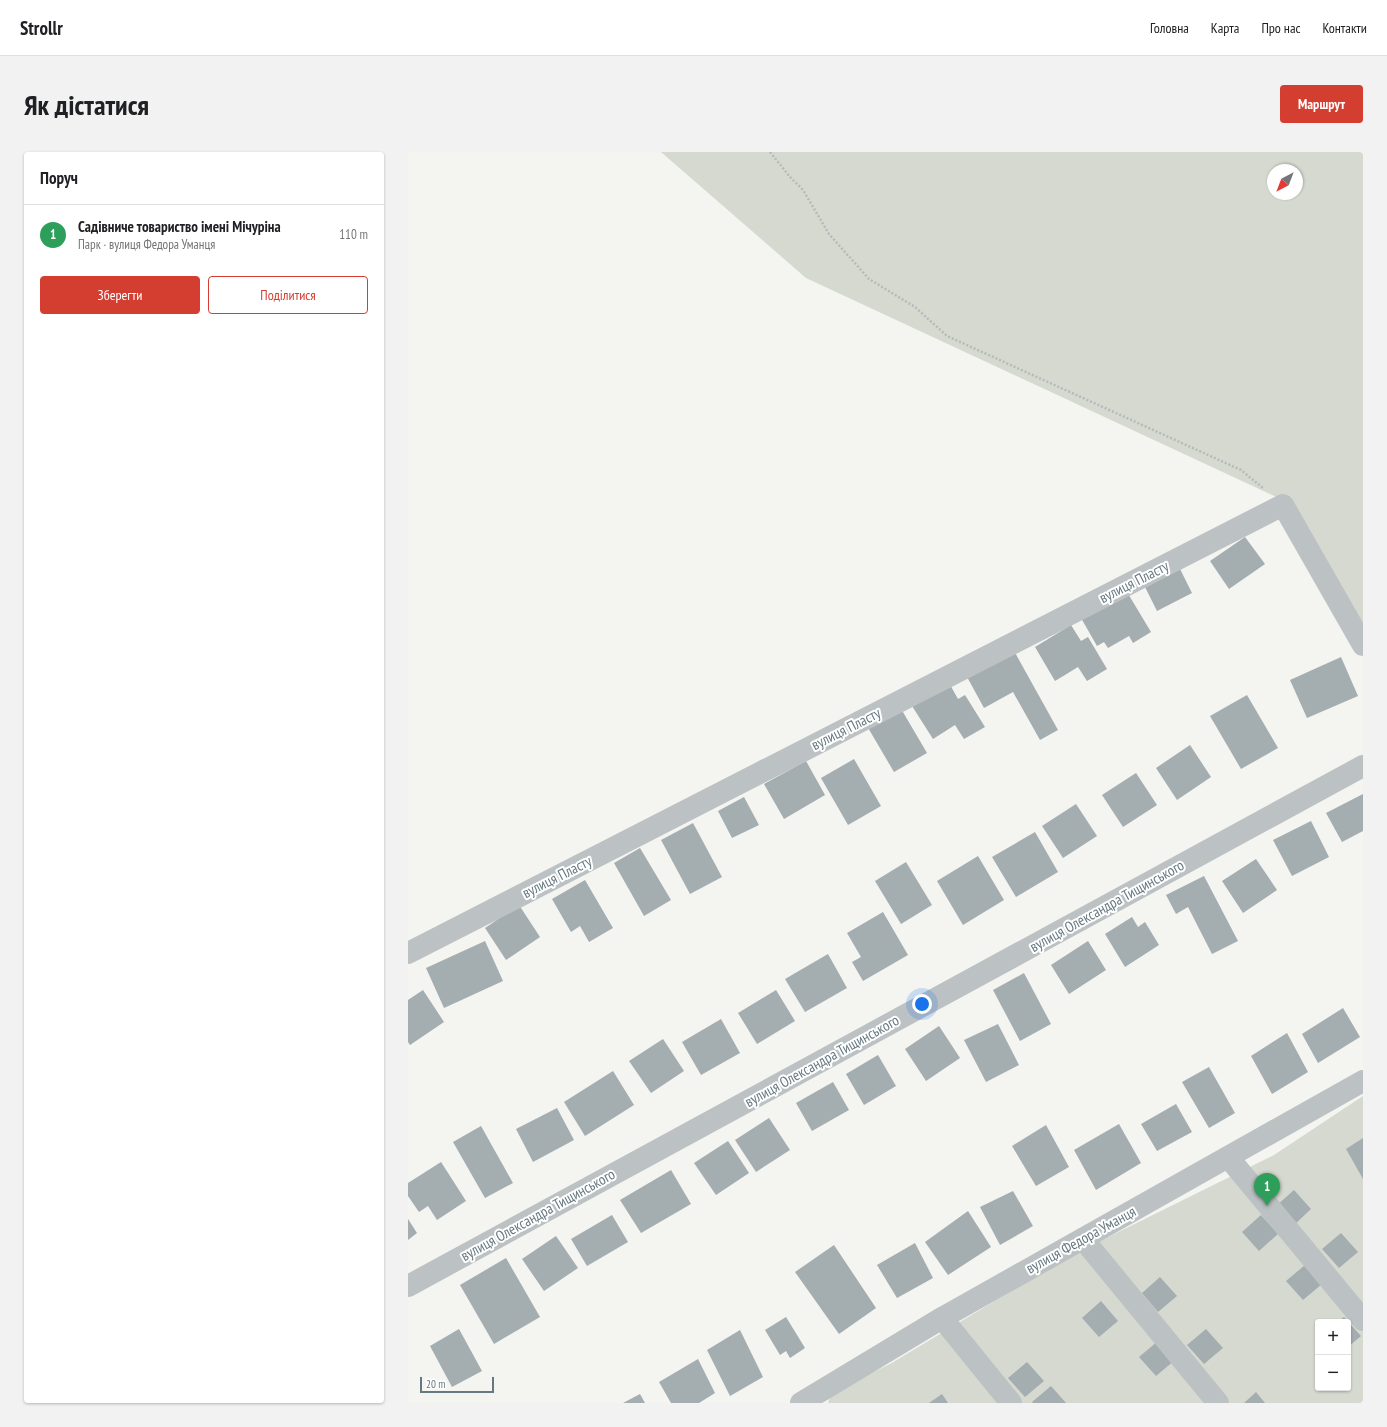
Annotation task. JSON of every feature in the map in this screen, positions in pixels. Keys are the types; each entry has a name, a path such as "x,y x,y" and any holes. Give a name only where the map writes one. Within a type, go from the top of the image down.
{"street":[{"path":"1283,505 1363,645"},
{"name":"вулиця Пласту","path":"408,953 1283,505"},
{"name":"вулиця Олександра Тищинського","path":"408,1286 1363,766"},
{"name":"вулиця Федора Уманця","path":"813,1400 942,1318 1363,1082"},
{"path":"1228,1158 1363,1320"},
{"path":"1083,1239 1218,1403"},
{"path":"942,1318 1012,1403"}],"path":[{"path":"770,152 790,177 803,190 829,234 869,279 915,307 947,336 1241,470 1283,505"}],"shaded area":[{"path":"661,152 1363,152 1363,639 1285,501 806,278"},
{"path":"1363,1096 1363,1403 828,1403 832,1391 890,1364 1068,1257 1274,1155"}],"building":[{"path":"1245,537 1265,564 1229,589 1210,561"},
{"path":"1179,567 1192,593 1157,611 1144,585"},
{"path":"1127,592 1151,632 1133,643 1129,636 1108,648 1104,642 1097,646 1081,618"},
{"path":"1071,625 1081,641 1088,637 1107,669 1087,681 1078,667 1055,681 1035,647"},
{"path":"1013,649 1058,730 1040,740 1013,692 984,708 966,675"},
{"path":"1341,657 1358,696 1307,718 1290,680"},
{"path":"949,683 958,699 965,695 985,727 964,739 955,725 933,739 912,706"},
{"path":"1247,695 1278,748 1241,769 1210,716"},
{"path":"900,707 927,753 894,772 867,726"},
{"path":"1190,745 1211,777 1177,800 1156,768"},
{"path":"854,759 881,806 848,825 821,778"},
{"path":"806,761 825,795 784,819 764,784"},
{"path":"1136,773 1157,805 1123,827 1102,795"},
{"path":"1363,794 1363,831 1342,842 1326,813"},
{"path":"744,797 759,825 732,838 718,811"},
{"path":"1076,804 1097,836 1063,858 1042,826"},
{"path":"1311,821 1329,857 1292,876 1273,840"},
{"path":"693,823 722,877 690,894 661,840"},
{"path":"1035,832 1058,872 1016,897 992,857"},
{"path":"640,848 671,900 644,916 614,863"},
{"path":"978,856 1004,900 963,925 937,881"},
{"path":"1256,859 1277,890 1243,913 1222,881"},
{"path":"906,862 932,905 901,924 875,881"},
{"path":"1204,876 1238,941 1212,954 1188,907 1176,914 1166,895"},
{"path":"585,880 613,928 589,942 580,926 571,932 552,899"},
{"path":"519,905 540,937 506,960 485,928"},
{"path":"883,912 908,955 863,981 852,962 861,957 847,933"},
{"path":"1132,917 1138,927 1145,922 1159,945 1125,967 1105,934"},
{"path":"485,941 503,981 444,1008 426,968"},
{"path":"1088,941 1106,970 1069,994 1051,965"},
{"path":"828,954 847,988 805,1012 785,979"},
{"path":"1024,973 1051,1024 1020,1041 993,990"},
{"path":"423,990 444,1022 410,1045 408,1042 408,1000"},
{"path":"776,990 795,1021 757,1044 738,1013"},
{"path":"1343,1008 1360,1037 1318,1063 1302,1034"},
{"path":"721,1019 740,1053 701,1075 682,1042"},
{"path":"998,1024 1019,1065 986,1082 964,1040"},
{"path":"939,1026 960,1058 926,1081 905,1049"},
{"path":"1287,1033 1308,1072 1272,1094 1251,1056"},
{"path":"663,1039 684,1071 651,1093 629,1061"},
{"path":"878,1055 896,1086 864,1105 846,1074"},
{"path":"1209,1067 1235,1113 1209,1128 1182,1082"},
{"path":"613,1071 634,1105 585,1136 564,1102"},
{"path":"833,1082 849,1110 812,1131 796,1103"},
{"path":"1176,1104 1192,1132 1157,1151 1141,1124"},
{"path":"557,1108 574,1140 533,1162 516,1129"},
{"path":"769,1118 790,1150 756,1172 735,1140"},
{"path":"1119,1124 1141,1163 1096,1190 1074,1150"},
{"path":"1046,1125 1069,1167 1036,1186 1012,1146"},
{"path":"481,1126 513,1183 485,1198 453,1142"},
{"path":"1363,1138 1363,1179 1346,1149"},
{"path":"728,1141 749,1173 716,1195 694,1163"},
{"path":"441,1162 466,1201 437,1220 428,1206 419,1212 408,1196 408,1183"},
{"path":"671,1170 691,1204 641,1233 620,1200"},
{"path":"1294,1190 1311,1209 1293,1226 1276,1206"},
{"path":"1013,1191 1033,1226 1000,1245 980,1207"},
{"path":"968,1211 991,1247 948,1275 925,1242"},
{"path":"612,1215 628,1242 587,1266 571,1239"},
{"path":"1261,1215 1278,1234 1259,1251 1242,1232"},
{"path":"408,1219 417,1233 408,1240"},
{"path":"1341,1233 1358,1252 1339,1268 1322,1249"},
{"path":"556,1236 578,1268 544,1291 522,1259"},
{"path":"915,1243 933,1278 897,1298 877,1265"},
{"path":"834,1245 876,1308 839,1334 795,1272"},
{"path":"506,1258 540,1317 494,1344 460,1285"},
{"path":"1305,1265 1322,1284 1303,1300 1286,1281"},
{"path":"1160,1277 1177,1296 1158,1312 1142,1293"},
{"path":"1101,1301 1118,1321 1099,1337 1082,1318"},
{"path":"786,1317 805,1348 790,1358 786,1351 780,1355 765,1330"},
{"path":"1351,1325 1361,1336 1351,1344"},
{"path":"459,1329 482,1371 452,1387 430,1346"},
{"path":"1206,1329 1223,1348 1204,1364 1187,1345"},
{"path":"740,1330 763,1377 730,1396 707,1350"},
{"path":"1158,1341 1175,1360 1156,1376 1139,1357"},
{"path":"698,1359 715,1393 699,1403 671,1403 659,1382"},
{"path":"1027,1362 1044,1381 1025,1397 1008,1378"},
{"path":"1051,1386 1066,1403 1032,1402"},
{"path":"1256,1392 1265,1403 1244,1403"},
{"path":"640,1394 645,1403 623,1403"},
{"path":"942,1394 948,1403 929,1403"}],"place":[{"name":"Садівниче товариство імені Мічуріна","path":"1267,1206"}]}
